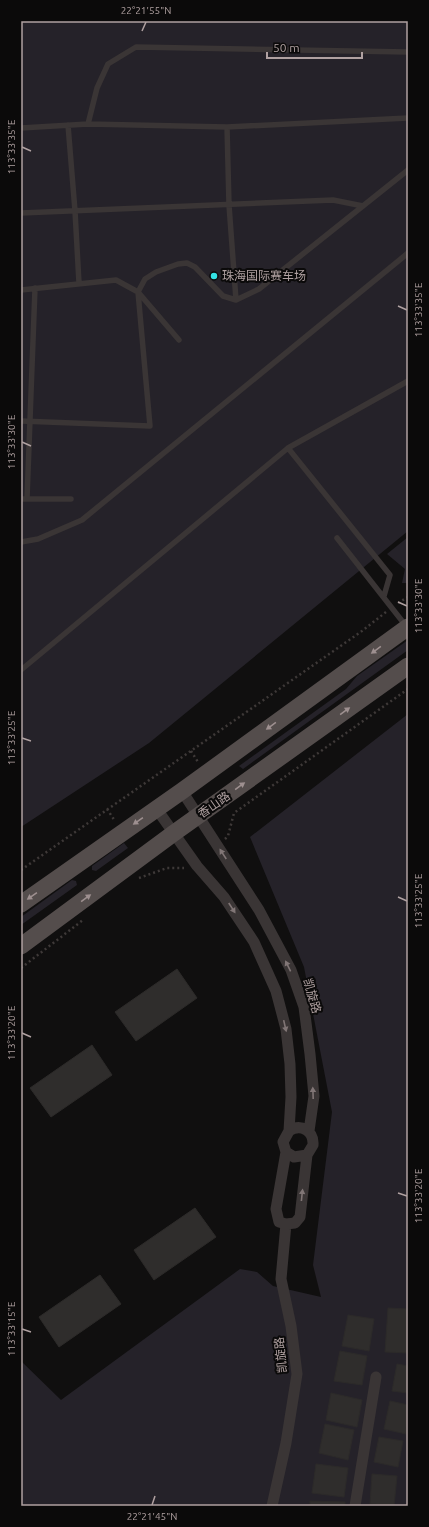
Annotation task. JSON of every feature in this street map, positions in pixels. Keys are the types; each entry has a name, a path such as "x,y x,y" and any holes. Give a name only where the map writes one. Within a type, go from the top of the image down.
{"main road":[{"path":"21,904 182,791 408,627"},
{"name":"香山路","path":"21,946 174,833 408,666"}],"street":[{"name":"凯旋路","path":"182,791 259,910 290,970 304,1007 314,1096 309,1131 314,1140 314,1145 307,1155 300,1217 295,1223 286,1224 281,1279 291,1326 297,1374 286,1443 272,1506"},
{"path":"156,808 197,866 224,897 250,936 276,991 286,1029 291,1097 289,1131 283,1142 286,1152 276,1209 279,1222 286,1224"},
{"path":"289,1131 300,1127 309,1131"},
{"path":"286,1152 294,1158 307,1155"},
{"path":"355,1506 376,1377"}],"lane":[{"path":"88,124 97,88 108,64 136,47 408,52"},
{"path":"21,128 88,124 227,127 408,118"},
{"path":"68,125 79,283"},
{"path":"227,127 229,205 236,300"},
{"path":"21,421 150,426 138,292 145,279 156,272 178,264 187,263 195,267 223,296 236,300 259,289 408,170"},
{"path":"21,213 332,200 363,206"},
{"path":"21,542 38,539 82,520 408,253"},
{"path":"21,290 116,280 138,292 179,340"},
{"path":"35,288 30,422 24,499 71,500"},
{"path":"21,670 288,448 408,380"},
{"path":"288,448 390,575 384,596"},
{"path":"336,538 408,627"}],"path":[{"path":"21,870 362,631"},
{"path":"228,836 234,813 408,689"},
{"path":"135,880 167,868 188,869"},
{"path":"21,968 87,917"}],"shaded area":[{"name":"珠海国际赛车场","path":"21,21 408,21 408,531 149,743 21,827"},
{"path":"408,537 408,583 402,583 405,569 387,554"},
{"path":"408,640 408,650 243,769 239,766 346,689 357,676"},
{"path":"408,714 408,1506 21,1506 21,1361 61,1400 240,1269 257,1272 273,1286 321,1297 313,1265 332,1112 304,967 250,837"},
{"path":"124,843 128,848 96,871 92,870 92,866"},
{"path":"72,880 76,881 77,885 21,925 21,917"}],"building":[{"path":"177,969 197,998 136,1041 115,1012"},
{"path":"92,1045 112,1075 51,1117 30,1088"},
{"path":"195,1208 216,1237 154,1280 134,1250"},
{"path":"100,1275 121,1304 59,1347 39,1317"},
{"path":"388,1308 408,1309 408,1353 385,1352"},
{"path":"348,1315 374,1319 369,1351 342,1346"},
{"path":"340,1351 367,1356 362,1385 334,1381"},
{"path":"397,1364 408,1366 408,1393 392,1391"},
{"path":"331,1393 362,1400 357,1427 326,1420"},
{"path":"390,1401 408,1405 406,1434 384,1429"},
{"path":"325,1424 354,1430 348,1460 319,1453"},
{"path":"379,1437 403,1441 398,1467 374,1462"},
{"path":"316,1464 348,1468 344,1497 312,1493"},
{"path":"372,1474 397,1476 394,1506 370,1504"},
{"path":"310,1501 345,1502 345,1506 310,1506"}],"place":[{"name":"珠海国际赛车场","path":"214,276"}]}
